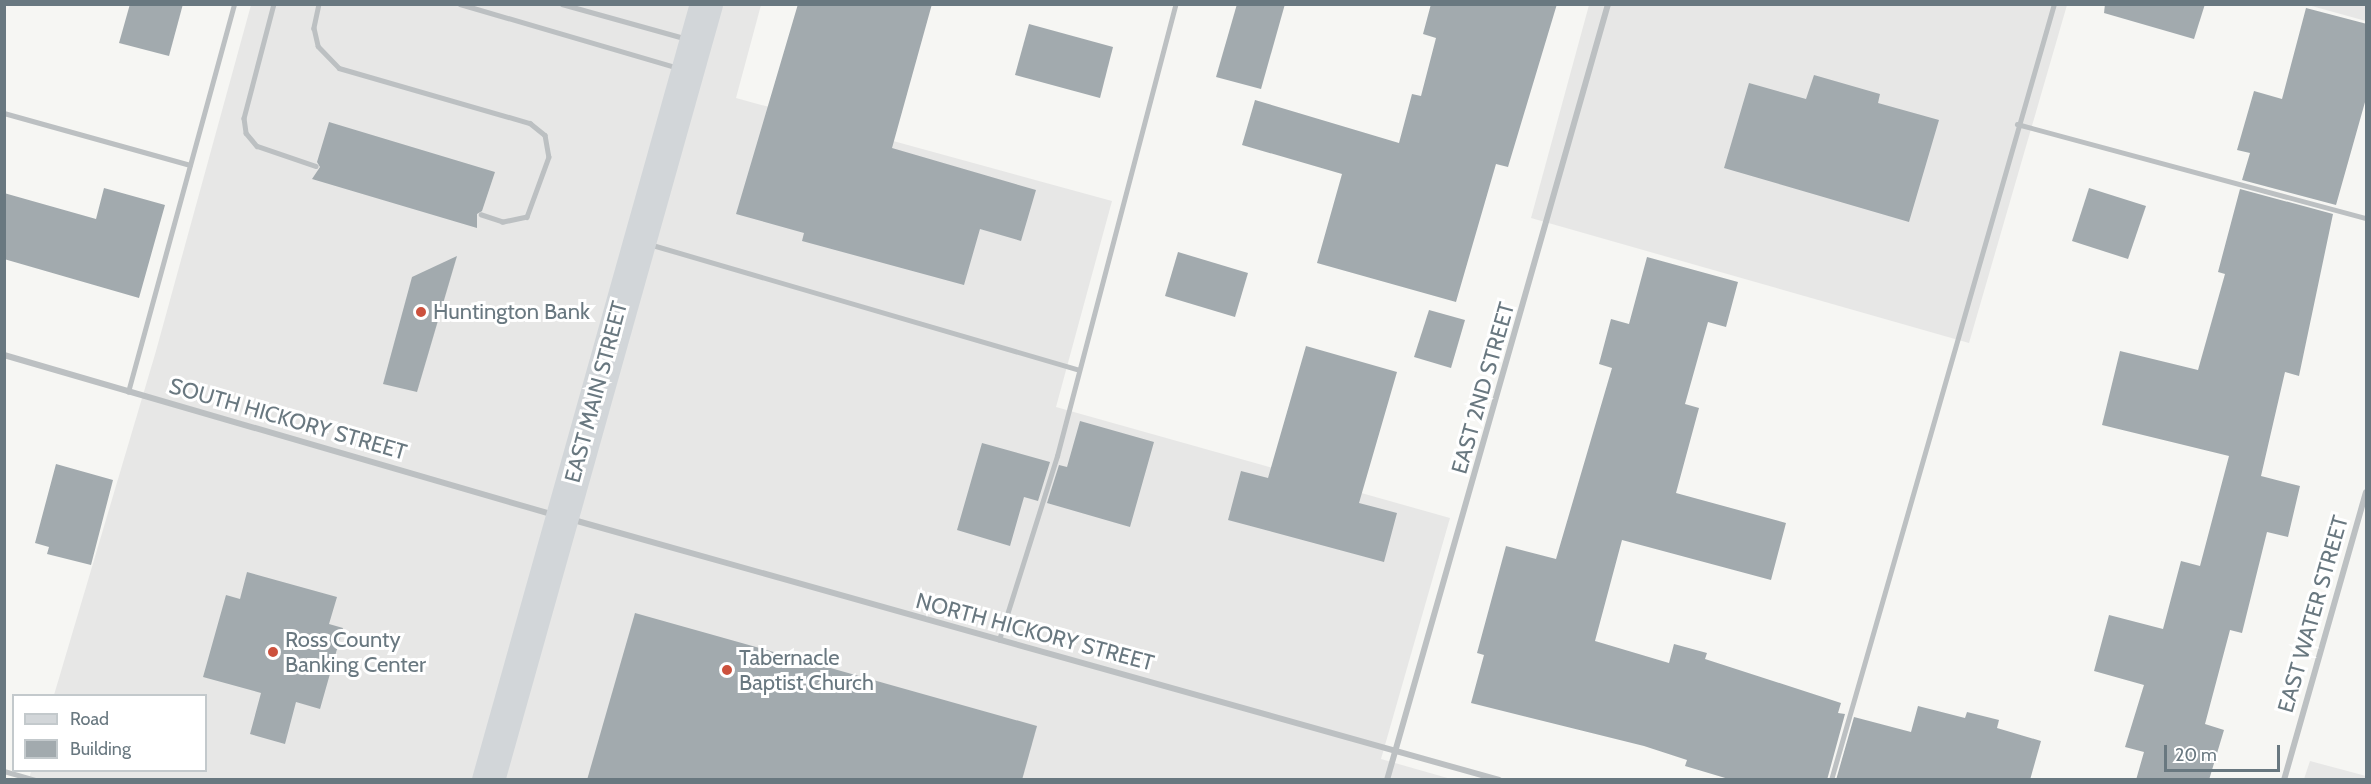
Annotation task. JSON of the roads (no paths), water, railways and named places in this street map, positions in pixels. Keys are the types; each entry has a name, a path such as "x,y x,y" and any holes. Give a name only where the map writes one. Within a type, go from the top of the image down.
{"main road":[{"name":"EAST MAIN STREET","path":"488,780 706,4"}],"street":[{"name":"EAST 2ND STREET","path":"1387,780 1608,4"},
{"name":"SOUTH HICKORY STREET","path":"4,355 562,516"},
{"name":"EAST WATER STREET","path":"2284,780 2367,492"},
{"name":"NORTH HICKORY STREET","path":"562,516 999,642 1395,748 1499,780"}],"lane":[{"path":"128,392 234,4"},
{"path":"274,4 244,118 246,133 257,146 316,166"},
{"path":"319,4 314,28 318,46 339,68 530,123 546,135 549,157 527,217 504,222 481,215"},
{"path":"460,4 691,56"},
{"path":"562,4 691,56"},
{"path":"999,642 1079,370 1176,4"},
{"path":"1831,780 2017,124 2054,4"},
{"path":"4,113 190,165"},
{"path":"2017,124 2367,218"},
{"path":"638,241 1079,370"},
{"path":"5,773 35,780"}],"place":[{"name":"Huntington Bank","path":"421,312"},
{"name":"Ross County Banking Center","path":"273,652"},
{"name":"Tabernacle Baptist Church","path":"727,670"}]}
